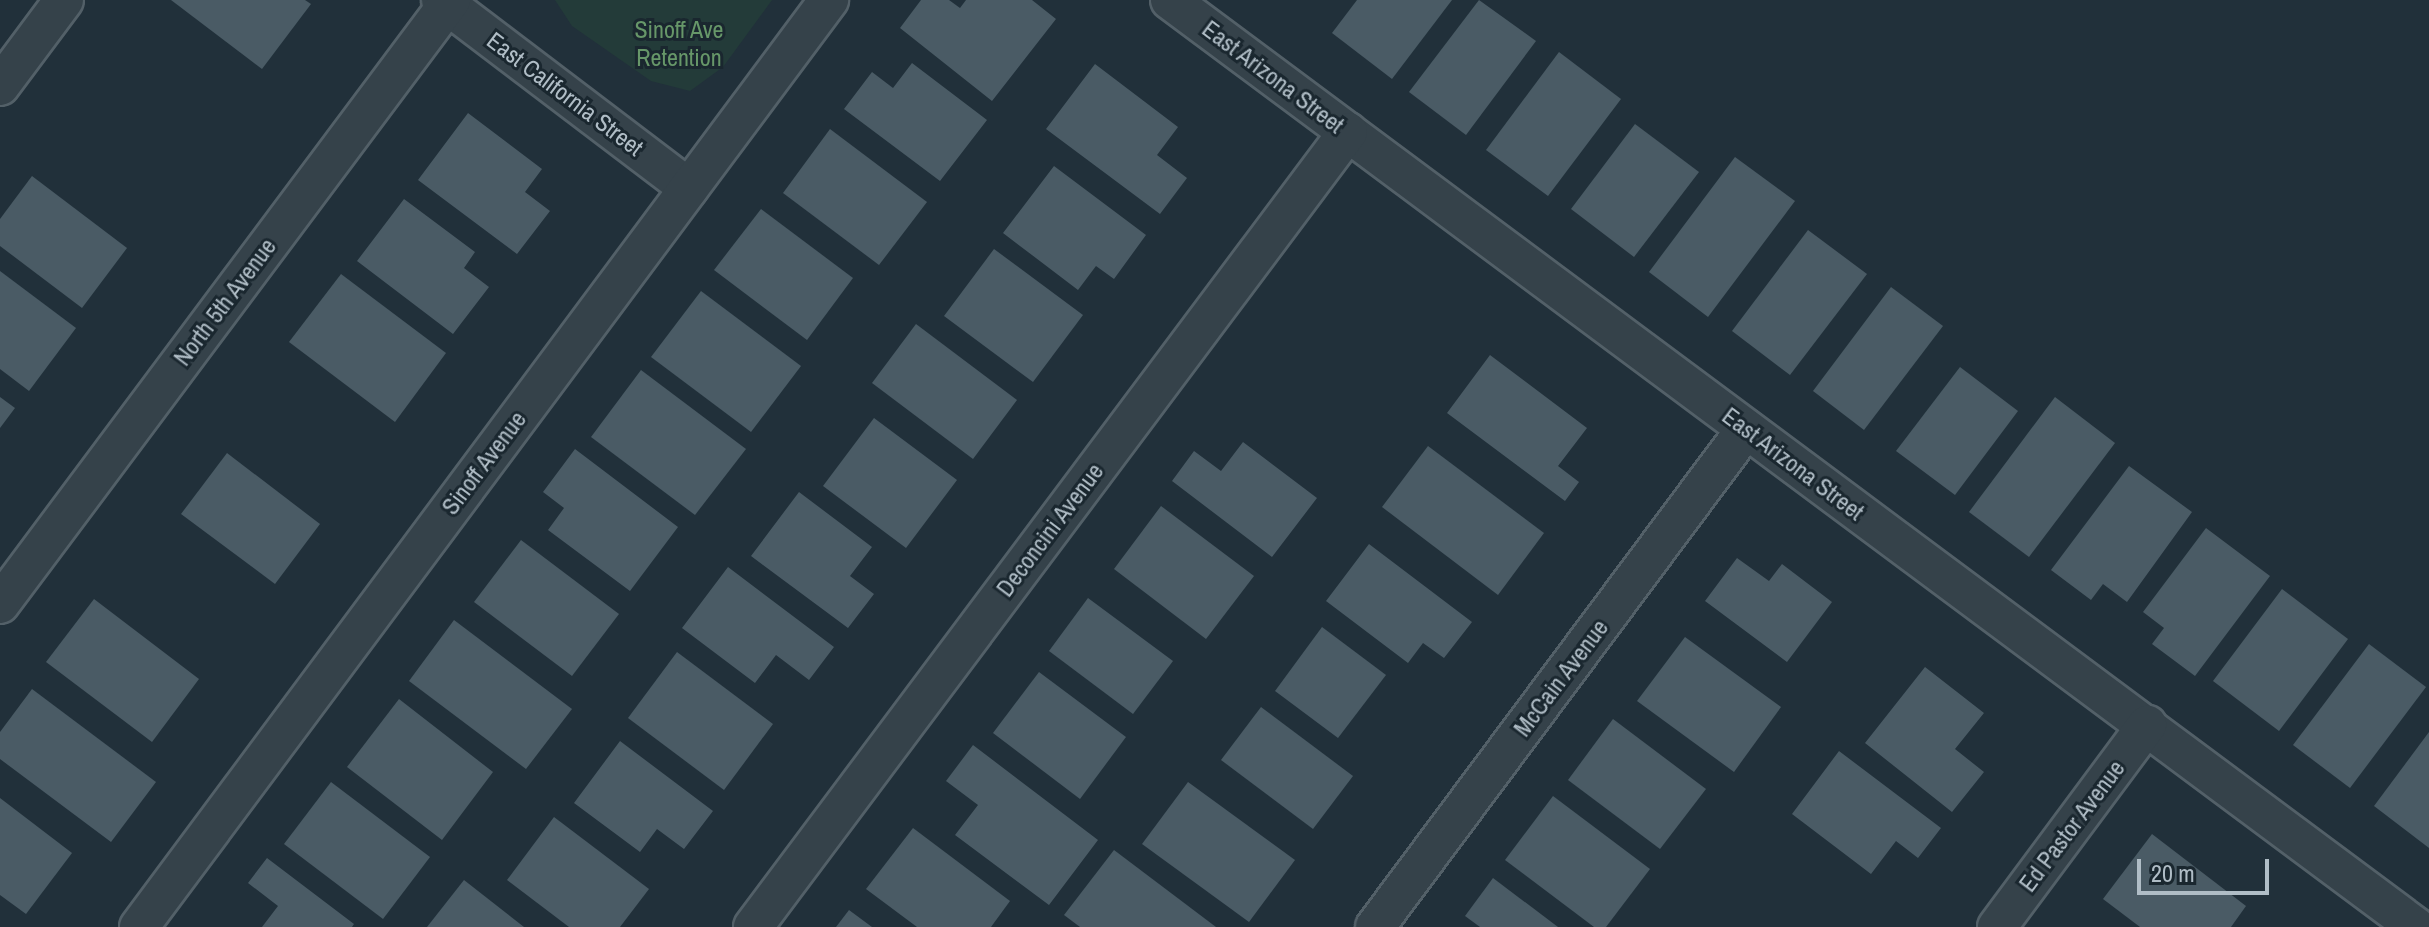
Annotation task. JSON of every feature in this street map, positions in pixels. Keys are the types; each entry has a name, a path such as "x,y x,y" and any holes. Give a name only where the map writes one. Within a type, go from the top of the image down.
{"street":[{"path":"0,86 64,0"},
{"name":"Sinoff Avenue","path":"139,927 829,0"},
{"name":"East Arizona Street","path":"1170,0 2416,927"},
{"name":"East California Street","path":"447,2 689,188"},
{"name":"North 5th Avenue","path":"0,604 447,2"},
{"name":"Deconcini Avenue","path":"753,927 1348,132"},
{"name":"McCain Avenue","path":"1375,927 1746,429"},
{"name":"Ed Pastor Avenue","path":"1997,927 2147,725"}],"green space":[{"name":"Sinoff Ave Retention","path":"555,0 772,0 723,67 690,91 651,81 572,26"}],"building":[{"path":"171,0 305,0 311,4 262,69"},
{"path":"921,0 949,0 960,8 966,0 1032,0 1056,19 992,101 900,28"},
{"path":"1357,0 1452,0 1392,79 1332,33"},
{"path":"1479,0 1536,41 1466,135 1409,92"},
{"path":"1559,52 1621,99 1548,196 1486,150"},
{"path":"912,63 987,120 940,181 844,109 872,72 893,88"},
{"path":"1095,64 1178,127 1157,155 1187,178 1160,214 1046,129"},
{"path":"468,113 542,169 525,192 550,211 517,254 418,180"},
{"path":"1635,124 1699,172 1634,257 1571,209"},
{"path":"830,129 927,202 879,265 783,193"},
{"path":"1735,157 1795,201 1708,317 1649,272"},
{"path":"1054,166 1146,235 1114,279 1096,266 1078,290 1003,233"},
{"path":"32,176 127,248 82,308 0,246 0,219"},
{"path":"404,199 475,252 464,268 489,287 453,334 357,261"},
{"path":"761,209 853,278 807,340 714,270"},
{"path":"1808,230 1867,274 1790,375 1732,331"},
{"path":"994,249 1083,315 1033,382 944,316"},
{"path":"0,271 76,328 29,391 0,369"},
{"path":"341,274 446,353 395,422 289,342"},
{"path":"1891,287 1943,326 1864,430 1813,391"},
{"path":"701,291 801,366 751,432 651,357"},
{"path":"916,324 1017,400 973,459 872,383"},
{"path":"1490,355 1587,428 1558,466 1579,482 1565,501 1447,413"},
{"path":"1960,367 2018,411 1955,495 1896,451"},
{"path":"641,370 746,449 695,515 591,437"},
{"path":"0,397 15,408 0,428"},
{"path":"2055,397 2115,443 2029,557 1969,512"},
{"path":"874,418 957,480 906,548 823,486"},
{"path":"1243,442 1317,498 1272,557 1172,481 1194,451 1221,471"},
{"path":"1428,446 1544,533 1498,595 1382,507"},
{"path":"575,449 678,527 630,591 548,530 564,508 543,492"},
{"path":"227,453 320,524 275,584 181,514"},
{"path":"2129,466 2192,512 2127,602 2103,584 2091,600 2051,570"},
{"path":"799,492 872,547 850,576 874,594 848,628 751,556"},
{"path":"1161,506 1254,576 1206,639 1114,569"},
{"path":"2206,528 2270,576 2195,676 2152,644 2164,628 2143,612"},
{"path":"521,540 619,614 572,676 474,602"},
{"path":"1369,544 1472,622 1444,658 1423,643 1408,663 1326,601"},
{"path":"1737,558 1769,581 1782,564 1832,602 1787,662 1705,601"},
{"path":"728,567 834,647 809,680 776,655 755,683 682,628"},
{"path":"2282,589 2348,639 2279,731 2213,681"},
{"path":"1088,598 1173,661 1133,714 1049,651"},
{"path":"94,599 199,679 152,742 46,662"},
{"path":"454,620 572,709 526,769 409,681"},
{"path":"1322,627 1386,675 1338,738 1275,691"},
{"path":"1685,637 1781,707 1734,772 1637,701"},
{"path":"2369,644 2426,687 2350,788 2293,745"},
{"path":"677,652 773,724 724,790 628,718"},
{"path":"1925,667 1984,713 1955,749 1984,772 1952,812 1865,743"},
{"path":"1039,672 1126,737 1080,799 993,733"},
{"path":"32,689 156,782 111,842 0,759 0,732"},
{"path":"399,699 493,772 442,840 347,767"},
{"path":"1261,707 1353,776 1313,829 1221,760"},
{"path":"1613,719 1706,789 1660,849 1568,780"},
{"path":"2429,732 2429,848 2374,806"},
{"path":"620,741 713,811 684,849 657,829 640,852 574,803"},
{"path":"973,745 1098,840 1049,905 955,835 978,805 946,781"},
{"path":"1839,751 1941,828 1918,858 1896,841 1871,874 1792,814"},
{"path":"331,782 430,857 383,919 284,844"},
{"path":"1188,782 1295,860 1249,922 1142,844"},
{"path":"1553,796 1650,869 1606,927 1594,927 1505,860"},
{"path":"0,798 72,853 26,914 0,895"},
{"path":"554,817 649,889 620,927 569,927 507,880"},
{"path":"913,828 1010,901 991,927 917,927 866,889"},
{"path":"2152,834 2246,906 2231,927 2140,927 2103,899"},
{"path":"1114,850 1216,927 1080,927 1064,915"},
{"path":"267,858 354,924 352,927 262,927 278,906 248,883"},
{"path":"1493,878 1558,927 1480,927 1465,916"},
{"path":"464,880 524,927 427,927"},
{"path":"849,910 872,927 836,927"}]}
